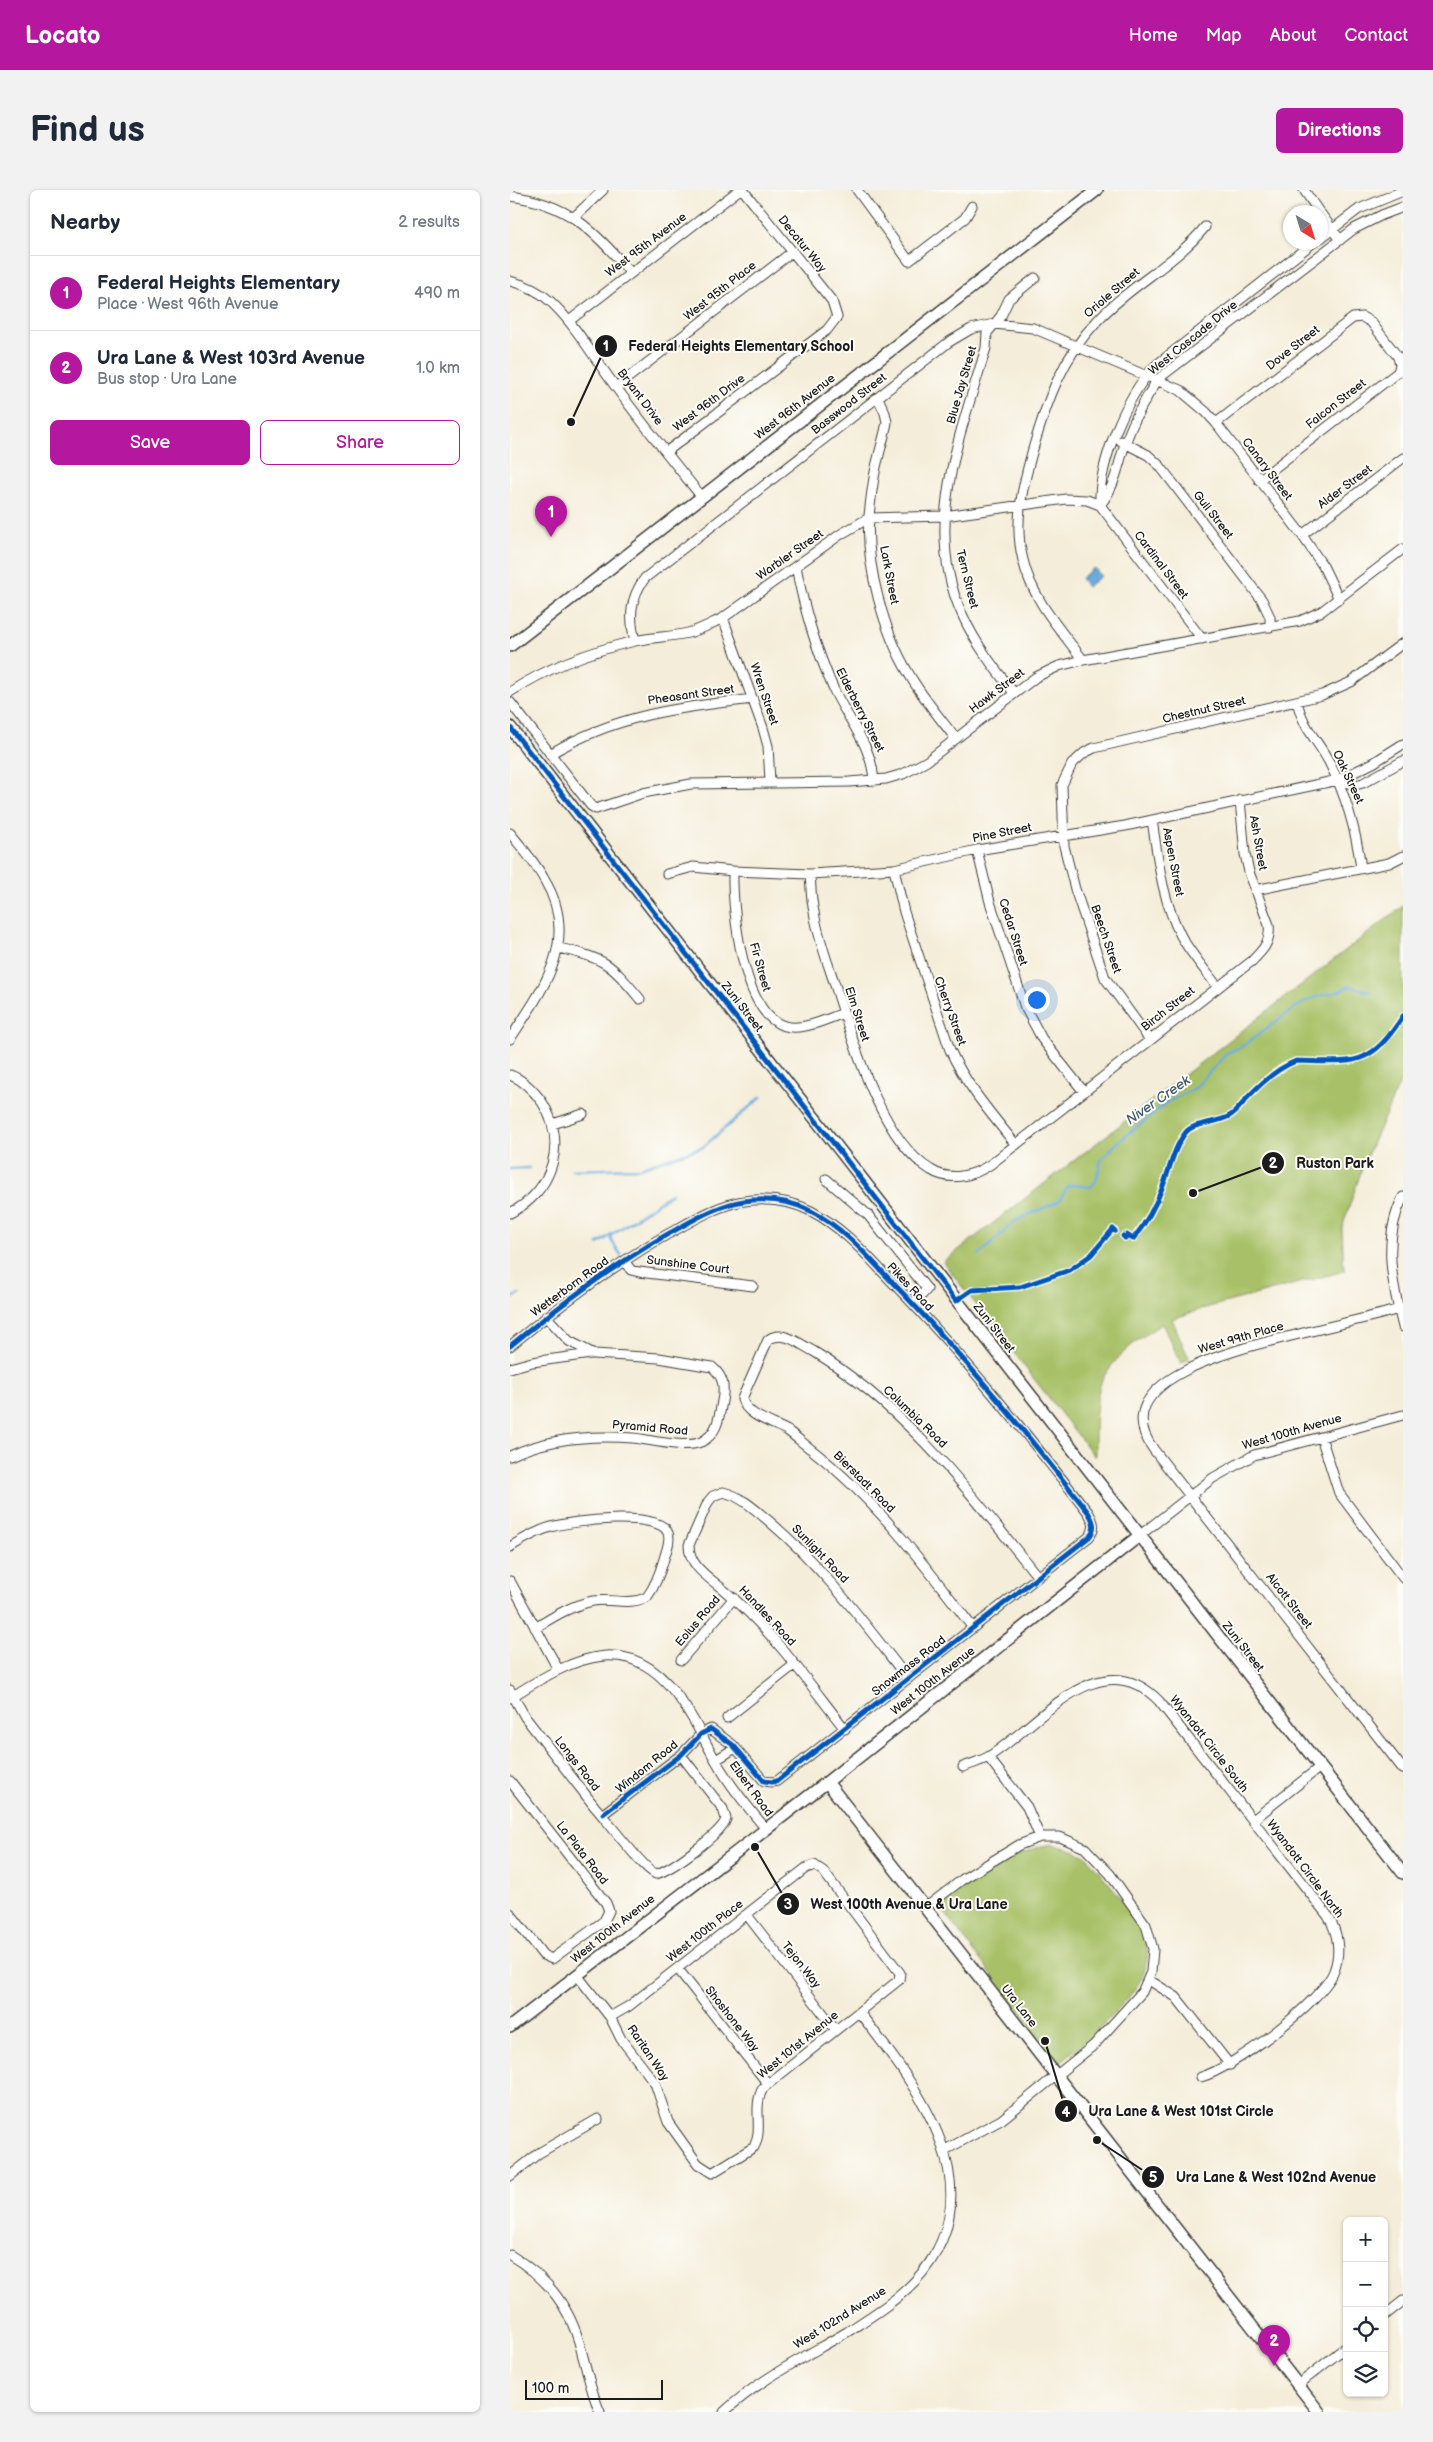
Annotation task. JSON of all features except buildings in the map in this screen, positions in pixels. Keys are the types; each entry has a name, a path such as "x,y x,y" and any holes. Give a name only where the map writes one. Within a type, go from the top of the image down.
{"street":[{"path":"573,218 603,190"},
{"name":"Decatur Way","path":"741,190 832,302 837,317"},
{"name":"West 95th Avenue","path":"568,321 630,272 741,190"},
{"name":"West 96th Avenue","path":"510,646 1097,190"},
{"path":"1304,190 1314,205"},
{"path":"859,191 909,261 965,218 972,206"},
{"path":"1328,231 1359,209 1403,191"},
{"path":"510,196 547,204 573,218 600,237 630,272"},
{"name":"West Cascade Drive","path":"1100,506 1111,492 1126,443 1152,377 1216,335 1340,240 1368,221 1403,207"},
{"path":"1328,225 1340,240"},
{"name":"Oriole Street","path":"1083,660 1043,607 1030,583 1022,560 1019,506 1047,402 1058,377 1077,346 1108,309 1182,251 1205,227"},
{"name":"West Cascade Drive","path":"1100,506 1099,489 1114,439 1130,399 1208,324 1304,250"},
{"name":"West 95th Place","path":"616,387 792,252"},
{"path":"1276,272 1285,283"},
{"name":"Blue Jay Street","path":"944,516 951,468 986,348 987,333 1002,316 1009,299 1035,278"},
{"name":"Bryant Drive","path":"510,281 526,285 540,292 568,321 616,387 701,496"},
{"name":"West 96th Drive","path":"666,452 826,330 837,317"},
{"name":"Dove Street","path":"1216,423 1353,318 1366,319 1384,338"},
{"name":"Basswood Street","path":"635,641 632,627 632,600 645,578 961,333 994,324 1033,328 1152,377"},
{"path":"1208,324 1216,335"},
{"name":"Falcon Street","path":"1259,480 1398,372 1399,360 1384,338"},
{"name":"Canary Street","path":"1152,377 1193,400 1216,423 1302,535 1318,558 1339,599"},
{"name":"Lark Street","path":"878,398 886,412 887,422 874,478 869,518 875,582 890,634 909,674 956,739"},
{"name":"Gull Street","path":"1114,439 1148,455 1160,466 1262,600 1270,617 1270,627"},
{"name":"Alder Street","path":"1302,535 1403,458"},
{"name":"Warbler Street","path":"510,692 539,674 571,661 635,641 689,633 723,618 841,534 869,518 944,516 1077,499 1100,506"},
{"name":"Cardinal Street","path":"1100,506 1202,639"},
{"name":"Tern Street","path":"944,516 948,565 961,612 977,643 1014,693"},
{"name":"Hawk Street","path":"550,754 591,806 596,808 643,793 691,784 770,781 874,781 903,774 916,768 1014,693 1046,672 1083,660 1300,621 1322,611 1403,549"},
{"name":"Elderberry Street","path":"796,566 813,640 844,709 867,748 873,767 874,781"},
{"name":"Wren Street","path":"723,618 768,746 770,781"},
{"name":"Chestnut Street","path":"1063,834 1062,785 1072,764 1084,753 1094,748 1322,695 1351,682 1403,643"},
{"name":"Pheasant Street","path":"550,754 583,736 634,717 670,709 753,699"},
{"path":"510,702 550,754"},
{"name":"Oak Street","path":"1298,702 1305,727 1324,753 1338,780 1351,815 1361,868"},
{"name":"Zuni Street","path":"510,727 1403,1873"},
{"name":"Pine Street","path":"667,874 693,867 733,871 810,874 894,868 1063,834 1105,830 1338,780 1372,763 1403,744"},
{"name":"Pine Street","path":"1338,780 1356,785 1363,783 1403,761"},
{"name":"Ash Street","path":"1240,800 1245,854 1256,890"},
{"name":"Aspen Street","path":"1152,820 1162,878 1173,916 1188,946 1217,986"},
{"path":"510,833 539,870 550,891 556,908 560,934 559,948 547,981 510,1039"},
{"name":"Beech Street","path":"1063,834 1075,889 1104,978 1150,1040"},
{"name":"Cedar Street","path":"977,850 990,902 1025,1007 1042,1039 1084,1092"},
{"path":"1256,890 1388,862 1403,856"},
{"name":"Cherry Street","path":"894,868 904,912 950,1050 978,1097 1016,1145"},
{"name":"Fir Street","path":"733,871 732,895 736,926 744,959 760,1006 775,1021 793,1027 806,1026 844,1013"},
{"name":"Elm Street","path":"810,874 818,930 860,1063 885,1116 910,1151"},
{"name":"Birch Street","path":"910,1151 932,1171 954,1176 981,1171 1016,1145 1217,986 1252,961 1268,942 1269,925 1256,890"},
{"path":"559,948 588,955 609,965 640,999"},
{"path":"510,1075 519,1079 537,1095 553,1124 556,1152 546,1180 526,1203 510,1213"},
{"path":"553,1124 583,1114"},
{"path":"826,1179 868,1214 926,1289 914,1304"},
{"path":"1403,1196 1393,1226 1390,1255 1392,1279 1401,1309 1403,1327"},
{"name":"Pikes Road","path":"645,1248 705,1214 736,1203 760,1200 793,1204 821,1217 846,1235 914,1304 1028,1436 1088,1512 1094,1528"},
{"name":"Wetterborn Road","path":"510,1346 546,1316 645,1248"},
{"name":"Sunshine Court","path":"624,1261 631,1270 639,1272 753,1286"},
{"name":"West 99th Place","path":"1154,1450 1146,1438 1143,1427 1144,1411 1154,1392 1181,1372 1208,1359 1241,1349 1401,1309"},
{"name":"Pyramid Road","path":"510,1456 547,1443 591,1437 634,1438 695,1444 708,1438 716,1429 724,1390 721,1377 712,1367 659,1358 594,1354 569,1342 546,1316"},
{"name":"Columbia Road","path":"755,1367 765,1343 772,1337 781,1335 796,1341 847,1374 886,1405 922,1438 972,1495 1038,1577"},
{"path":"510,1368 560,1357 594,1354"},
{"name":"Bierstadt Road","path":"755,1367 742,1399 746,1407 789,1432 832,1466 880,1514 944,1590 973,1628"},
{"name":"West 100th Avenue","path":"510,2028 1229,1468 1254,1455 1403,1415"},
{"path":"1321,1437 1339,1493 1403,1578"},
{"name":"Alcott Street","path":"1154,1450 1192,1496 1403,1769"},
{"name":"Sunlight Road","path":"700,1518 713,1496 723,1492 743,1500 802,1550 829,1579 908,1679"},
{"path":"510,1546 550,1527 571,1521 621,1518 662,1525 669,1534 654,1588 643,1599 621,1602 595,1601 583,1603 535,1628"},
{"name":"Handles Road","path":"700,1518 689,1545 694,1565 734,1598 764,1628 845,1729"},
{"name":"Snowmass Road","path":"701,1734 712,1729 735,1748 764,1781 772,1782 845,1729 1089,1537 1094,1528"},
{"path":"510,1581 558,1669"},
{"name":"Eolus Road","path":"681,1660 734,1598"},
{"name":"Elbert Road","path":"511,1695 575,1661 605,1656 625,1658 648,1666 662,1676 679,1697 716,1760 766,1829"},
{"path":"727,1718 794,1665"},
{"name":"Wyandott Circle South","path":"963,1767 988,1757 1076,1690 1092,1682 1115,1679 1138,1686 1159,1701 1253,1820"},
{"name":"Longs Road","path":"511,1695 525,1717 595,1807 604,1814 651,1872 656,1874 663,1872 725,1823 726,1814 723,1809 681,1755"},
{"name":"Windom Road","path":"604,1814 681,1755 701,1734"},
{"path":"716,1760 735,1748"},
{"path":"988,1757 1027,1807 1040,1836"},
{"path":"1253,1820 1320,1767"},
{"name":"La Plata Road","path":"510,1781 608,1907 608,1914 604,1921 552,1959 543,1956 510,1913"},
{"name":"Ura Lane","path":"827,1782 1319,2412"},
{"name":"Wyandott Circle North","path":"1201,2076 1230,2064 1315,1998 1330,1980 1337,1956 1337,1940 1332,1923 1253,1820"},
{"path":"925,1908 963,1878 990,1861 1040,1836 1060,1837 1076,1843 1093,1854 1110,1874 1142,1918 1150,1933 1153,1959 1149,1980 1137,1998 1094,2045 1001,2120 945,2150"},
{"name":"West 100th Place","path":"610,2017 678,1969 806,1868 816,1866 823,1871 900,1972 899,1980 859,2012"},
{"name":"Tejon Way","path":"746,1915 836,2030"},
{"name":"Shoshone Way","path":"678,1969 768,2084"},
{"name":"Raritan Way","path":"577,1975 610,2017 621,2038 657,2087 668,2122 698,2164 708,2172"},
{"path":"1149,1980 1176,1997 1230,2064"},
{"name":"West 101st Avenue","path":"708,2172 716,2172 754,2147 758,2134 758,2096 768,2084 859,2012 909,2080 945,2150"},
{"path":"510,2176 539,2153 598,2119"},
{"name":"West 102nd Avenue","path":"724,2412 751,2388 865,2320 914,2282 928,2265 948,2219 952,2185 945,2150"},
{"path":"510,2255 545,2281 567,2313 580,2342 590,2388 600,2412"},
{"path":"1388,2313 1403,2301"},
{"path":"1298,2385 1343,2349"}],"green space":[{"path":"1403,906 1403,1076 1365,1160 1342,1228 1344,1271 1205,1308 1172,1319 1189,1359 1181,1363 1162,1324 1138,1340 1116,1360 1101,1383 1096,1415 1095,1457 943,1262"},
{"path":"1052,1844 1076,1851 1087,1857 1136,1918 1146,1939 1147,1951 1143,1975 1129,1997 1093,2034 1059,2063 940,1907 966,1886 1006,1860"}],"water":[{"path":"1094,568 1101,576 1087,587 1081,578"}],"waterway":[{"name":"Niver Creek","path":"979,1255 1015,1221 1059,1201 1068,1186 1091,1187 1096,1181 1101,1160 1118,1142 1168,1102 1195,1088 1227,1053 1243,1046 1293,1009 1313,998 1340,991 1349,986 1372,992"},
{"name":"Niver Creek","path":"572,1170 639,1168 703,1147 761,1097"},
{"name":"Niver Creek","path":"510,1169 529,1168"},
{"path":"598,1244 672,1193"},
{"path":"611,1234 611,1240 621,1255"},
{"path":"510,1300 519,1294"}],"cycle path":[{"path":"510,727 956,1301 972,1290 1020,1287 1070,1270 1091,1255 1113,1229 1115,1231"},
{"path":"1123,1236 1125,1238 1127,1235 1133,1239 1154,1207 1178,1144 1186,1132 1195,1126 1220,1120 1231,1115 1263,1082 1296,1061 1346,1061 1358,1059 1369,1054 1380,1046 1403,1016"},
{"path":"510,1346 567,1301 607,1273 647,1246 705,1214 724,1206 744,1201 770,1200 795,1205 811,1211 845,1234 919,1310 1018,1424 1088,1512 1093,1524 1093,1530 1089,1537 777,1781 764,1781 733,1745 711,1729 701,1734 681,1755 603,1814"}],"place":[{"name":"Federal Heights Elementary School","path":"571,422"},
{"name":"Federal Heights Elementary","path":"551,537"},
{"name":"Ruston Park","path":"1193,1193"},
{"name":"West 100th Avenue & Ura Lane","path":"755,1847"},
{"name":"Ura Lane & West 101st Circle","path":"1045,2041"},
{"name":"Ura Lane & West 102nd Avenue","path":"1097,2140"},
{"name":"Ura Lane & West 103rd Avenue","path":"1274,2366"}]}
